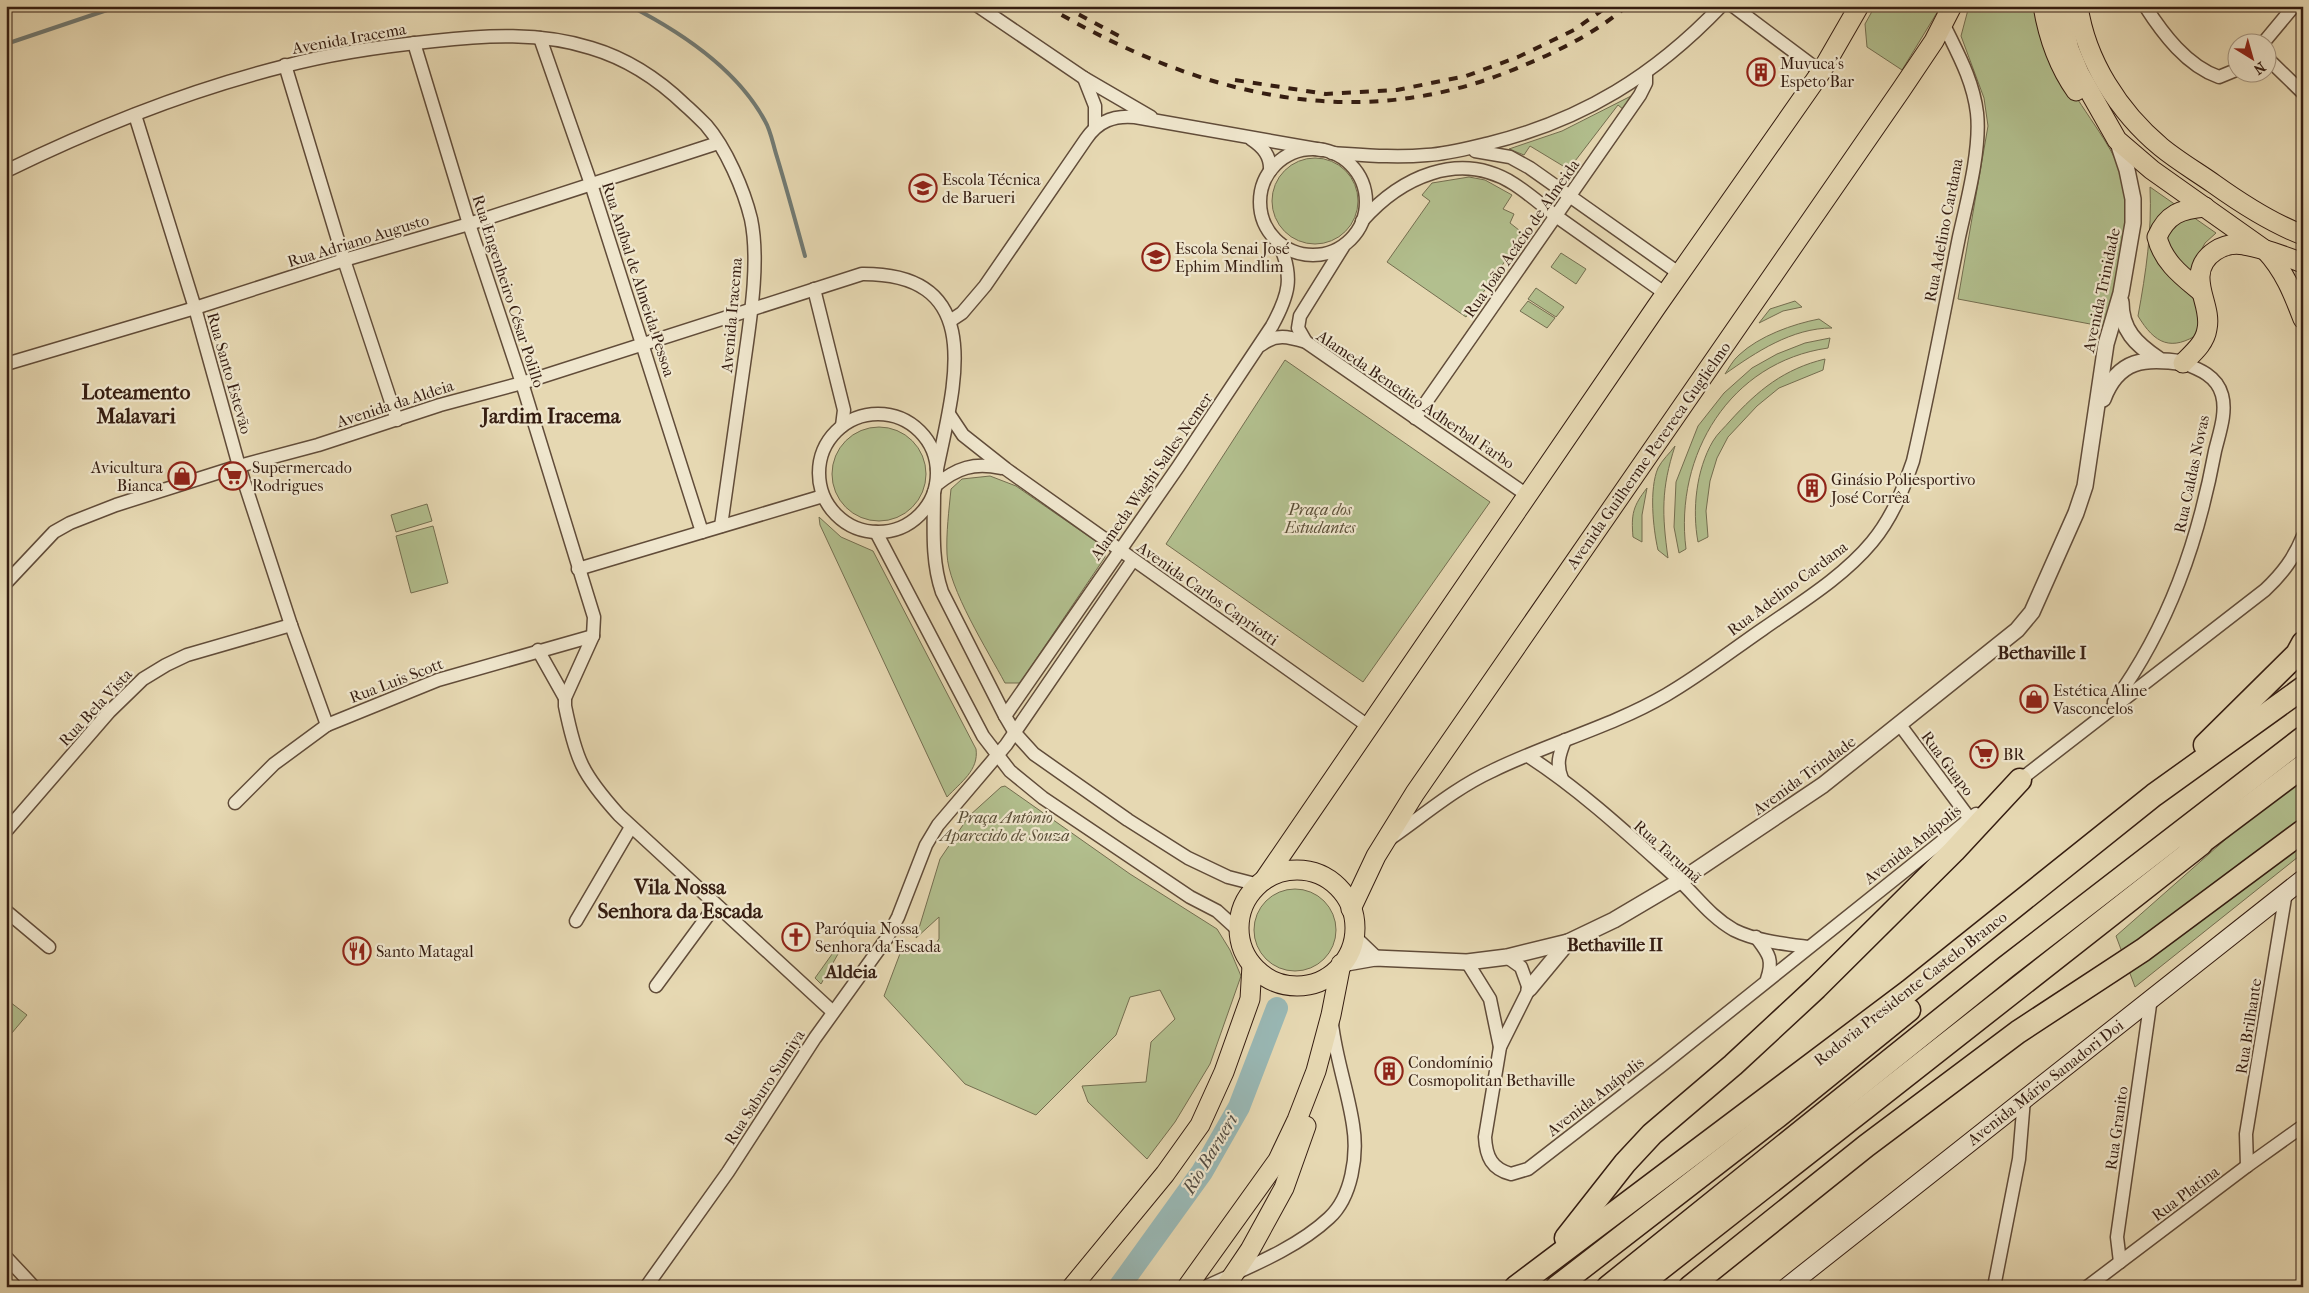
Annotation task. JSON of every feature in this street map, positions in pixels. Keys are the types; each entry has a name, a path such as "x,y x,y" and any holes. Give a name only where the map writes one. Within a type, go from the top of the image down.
{"highway":[{"path":"2089,865 2154,795 2297,654 2303,643"},
{"name":"Rodovia Presidente Castelo Branco","path":"1516,1287 1910,991 2154,795 2303,690"},
{"name":"Rodovia Presidente Castelo Branco","path":"1557,1287 1778,1116 2303,690"},
{"path":"1608,1287 2053,931 2303,738"},
{"path":"1637,1287 2303,766"},
{"path":"1532,1287 1548,1262 1624,1163 1652,1134 1733,1065 1816,988 1954,851 2020,780"},
{"path":"1690,1287 1866,1146 2018,1032 2142,950 2303,831"},
{"path":"2053,931 2201,844"}],"main road":[{"path":"1342,964 1320,980 1293,985 1266,977 1252,965 1241,946 1239,932 1242,909 1248,896 1261,882 1821,72 1859,6"},
{"name":"Avenida Guilherme Perereca Guglielmo","path":"1351,909 1385,842 1415,793 1779,268 1944,25 1952,6"},
{"path":"2043,6 2054,46 2062,66 2086,105 2117,140 2152,170 2265,250 2286,277 2303,318"},
{"path":"2059,6 2070,49 2079,73 2117,140"},
{"path":"2078,6 2088,45 2099,71 2116,98 2139,127 2162,148 2242,204 2286,229 2303,235"},
{"path":"2200,291 2168,262 2160,248 2157,237 2167,220 2176,212 2205,207"},
{"path":"2183,363 2194,352 2207,331 2208,323 2200,291 2200,274 2203,260 2213,252 2227,246 2242,244 2303,263"},
{"path":"1187,1287 1278,1160 1307,1096 1329,1024 1342,964 1350,950 1354,936 1351,909 1345,896 1336,885 1324,877 1311,872 1286,871 1261,882"},
{"name":"Avenida Mário Sanadori Doi","path":"1787,1287 2303,879"},
{"path":"1072,1287 1165,1174 1200,1125 1224,1072 1250,999 1252,965"},
{"path":"1229,1280 1284,1188 1323,1071 1329,1024"}],"street":[{"path":"978,6 1084,78 1155,120"},
{"path":"1345,244 1328,253 1313,255 1297,253 1279,243 1266,228 1260,210 1261,192 1270,171 1279,162 1293,154 1307,150 1403,156 1464,150 1514,137 1563,120 1598,102 1646,73 1676,50 1721,6"},
{"path":"1733,6 1821,72"},
{"path":"2145,6 2158,28 2199,68 2219,78 2226,75"},
{"path":"2272,32 2294,6"},
{"name":"Rua Adelino Cardana","path":"1385,842 1468,784 1492,771 1665,695 1803,601 1852,563 1872,542 1889,518 1903,489 1913,461 1961,230 1977,142 1977,116 1974,95 1966,68 1944,25"},
{"name":"Avenida Iracema","path":"6,171 135,115 285,66 414,43 462,38 540,38 588,47 617,57 643,70 668,89 706,125 718,143 743,194 752,223 754,245 752,309 721,526"},
{"name":"Rua Aníbal de Almeida Pessoa","path":"540,38 644,344 702,532"},
{"name":"Rua Engenheiro César Polillo","path":"414,43 469,224 522,383 594,618 594,636"},
{"path":"285,66 344,260 397,420"},
{"path":"2276,67 2303,94"},
{"name":"Rua João Acácio de Almeida","path":"1415,418 1640,95 1646,83 1646,73"},
{"path":"1084,78 1095,106 1095,127"},
{"name":"Rua Santo Estevão","path":"135,115 195,308 239,466 291,625 327,725"},
{"path":"1261,882 1215,872 1180,853 1034,754 1015,733 1005,716 939,582 934,552 937,469 949,414 956,361 950,322 962,313 985,286 1095,127 1116,117 1155,120 1327,152 1352,166 1361,181 1366,204 1362,221"},
{"path":"1248,137 1266,152 1270,161 1270,171"},
{"name":"Avenida Trinidade","path":"2095,420 2106,344 2121,293 2133,223 2133,199 2127,170 2117,140"},
{"name":"Rua Adriano Augusto","path":"6,364 195,308 344,260 469,224 718,143"},
{"path":"1464,150 1510,157 1530,168 1680,274"},
{"path":"1306,342 1298,328 1300,316 1345,244 1353,236 1362,221 1386,197 1406,183 1433,173 1457,169 1476,170 1506,180 1666,294"},
{"name":"Alameda Waghi Salles Nemer","path":"1005,716 1178,467 1278,315 1288,292 1289,273 1279,243"},
{"name":"Avenida da Aldeia","path":"6,583 54,532 70,523 116,505 239,466 318,445 440,405 522,383 862,274 883,274 901,277 917,284 940,304 950,322"},
{"path":"814,289 844,413 842,426"},
{"path":"2121,293 2121,310 2125,326 2140,347 2158,359"},
{"name":"Alameda Benedito Adherbal Farbo","path":"1258,348 1276,336 1291,337 1306,342 1527,495"},
{"name":"Rua Caldas Novas","path":"2095,420 2108,386 2115,375 2123,368 2142,362 2158,359 2183,363 2204,371 2215,382 2222,395 2223,412 2194,545 2179,583 2132,677 2106,712"},
{"path":"935,488 926,507 910,522 895,530 863,531 844,522 830,508 823,496 819,479 820,457 827,442 842,426 858,418 876,414 895,416 906,421 921,432 934,453 937,469"},
{"name":"Avenida Carlos Capriotti","path":"949,414 963,435 1006,469 1368,726"},
{"name":"Avenida Trindade","path":"1342,964 1375,958 1468,962 1507,957 1568,942 1614,920 1680,881 1824,785 2017,630 2032,612 2076,513 2085,486 2095,420"},
{"name":"Avenida Carlos Capriotti","path":"935,488 957,470 972,465 987,465 1006,469"},
{"path":"578,569 823,496"},
{"path":"876,532 889,552 983,736 998,757 1025,785 1190,897 1217,911 1239,932"},
{"name":"Avenida Anápolis","path":"1500,1047 1485,1137 1486,1150 1494,1167 1501,1172 1511,1174 1528,1169 1661,1066 1970,819 2265,590 2282,574 2294,556 2303,536"},
{"name":"Alameda Waghi Salles Nemer","path":"998,757 1133,560"},
{"name":"Rua Bela Vista","path":"6,831 109,712 142,679 187,655 291,625"},
{"path":"594,636 565,698 571,738 576,757 585,774 597,791 632,827 715,906 833,1012"},
{"name":"Rua Luis Scott","path":"235,803 274,764 327,725 346,716 438,680 538,650 594,636"},
{"path":"538,650 565,698"},
{"name":"Rua Guapo","path":"1900,725 1970,819"},
{"path":"1562,779 1558,770 1557,760 1565,740"},
{"name":"Rua Tarumã","path":"1528,756 1562,779 1680,881 1719,920 1736,931 1756,937 1808,947"},
{"name":"Rua Saburo Sumiya","path":"646,1287 750,1140 833,1012 887,938 932,835 946,815 998,757"},
{"path":"576,921 632,827"},
{"name":"Rua Brilhante","path":"2246,1166 2246,1134 2286,892"},
{"path":"656,986 715,906"},
{"path":"6,911 49,947"},
{"path":"1354,936 1375,958"},
{"path":"1756,937 1768,952 1771,967 1768,979"},
{"path":"1500,1047 1529,989 1568,942"},
{"path":"1507,957 1521,967 1529,989"},
{"path":"1468,962 1490,999 1500,1047"},
{"name":"Rua Granito","path":"2120,1262 2117,1237 2151,998"},
{"path":"1205,1287 1229,1280 1307,1235 1330,1217 1345,1196 1354,1155 1354,1127 1329,1024"},
{"path":"1994,1287 2018,1159 2024,1099"},
{"name":"Rua Platina","path":"2087,1287 2246,1166 2303,1126"},
{"path":"6,1257 34,1287"}],"green space":[{"path":"1875,6 1941,6 1902,70 1867,47 1865,24"},
{"path":"1969,6 2041,6 2065,77 2103,138 2124,180 2128,196 2128,228 2123,262 2106,327 1958,299 1988,126 1984,98 1961,36"},
{"path":"1635,94 1624,110 1618,105 1572,165 1581,173 1568,182 1564,179 1568,169 1530,146 1524,155 1509,149 1562,131"},
{"path":"1315,158 1331,161 1339,165 1351,177 1355,185 1358,201 1355,217 1351,225 1339,237 1331,241 1315,244 1299,241 1291,237 1279,225 1275,217 1272,201 1275,185 1279,177 1291,165 1299,161"},
{"path":"1469,177 1485,180 1512,195 1503,209 1514,214 1510,223 1524,234 1466,317 1387,262 1430,201 1422,195 1432,183"},
{"path":"2150,187 2216,233 2205,243 2193,265 2200,333 2180,342 2164,342 2157,339 2144,326 2138,316 2148,252"},
{"path":"1561,253 1586,269 1576,284 1551,267"},
{"path":"1536,288 1564,307 1556,317 1528,299"},
{"path":"1528,301 1555,318 1547,328 1520,311"},
{"path":"1795,301 1802,307 1783,311 1759,323 1770,309"},
{"path":"1819,319 1832,328 1803,332 1775,343 1725,374 1737,357 1756,342 1798,324"},
{"path":"1830,338 1828,348 1793,357 1763,372 1737,393 1716,418 1700,448 1689,480 1685,514 1686,549 1679,553 1674,527 1676,482 1698,426 1724,393 1752,368 1777,354 1805,343"},
{"path":"1825,359 1823,370 1779,388 1757,406 1728,437 1717,458 1710,481 1706,511 1708,537 1698,542 1695,517 1699,477 1707,452 1715,438 1751,400 1773,382 1810,363"},
{"name":"Praça dos Estudantes","path":"1285,360 1490,502 1363,682 1166,544"},
{"path":"879,427 897,431 912,441 922,456 926,474 922,492 912,507 897,517 879,521 861,517 846,507 836,492 832,474 836,456 846,441 861,431"},
{"path":"1675,446 1667,475 1664,502 1668,558 1658,550 1653,520 1653,497 1658,468"},
{"path":"990,476 1016,486 1104,547 1105,557 1020,683 1005,683 961,601 949,568 947,530 951,489 962,479"},
{"path":"1647,488 1642,515 1642,542 1633,537 1632,522 1636,505"},
{"path":"427,504 432,521 396,532 391,515"},
{"path":"819,517 841,537 873,551 976,749 975,763 972,769 947,797 820,525"},
{"path":"433,526 448,583 411,593 396,536"},
{"path":"2303,777 2303,853 2135,987 2116,936 2252,816"},
{"name":"Praça Antônio Aparecido de Souza","path":"1005,786 1130,874 1217,929 1230,950 1241,976 1210,1064 1175,1122 1147,1159 1088,1102 1082,1086 1146,1082 1151,1042 1175,1019 1160,990 1130,997 1116,1035 1036,1115 965,1084 884,996 904,943 931,951 939,939 939,917 916,938 940,859 969,816 1001,787"},
{"path":"1295,889 1311,892 1324,901 1333,914 1336,930 1333,946 1324,959 1311,968 1295,971 1279,968 1266,959 1257,946 1254,930 1257,914 1266,901 1279,892"},
{"path":"835,950 838,954 821,984 815,978"},
{"path":"6,999 27,1015 6,1040"}],"waterway":[{"path":"6,44 119,6"},
{"path":"630,6 669,28 706,54 739,85 753,102 765,121 770,134 805,256"},
{"name":"Rio Barueri","path":"1119,1287 1202,1172 1239,1107 1277,1008"}],"railway":[{"path":"1046,6 1103,37 1160,63 1219,83 1278,96 1338,102 1399,99 1460,88 1550,54 1603,24 1627,6"},
{"path":"1063,6 1123,38"},
{"path":"1235,80 1326,94 1397,90 1466,76 1518,57 1574,30 1608,6"}],"place":[{"name":"Muvuca's Espeto Bar","path":"1761,72"},
{"name":"Escola Técnica de Barueri","path":"923,188"},
{"name":"Escola Senai José Ephim Mindlim","path":"1156,257"},
{"name":"Avicultura Bianca","path":"182,476"},
{"name":"Supermercado Rodrigues","path":"233,476"},
{"name":"Ginásio Poliesportivo José Corrêa","path":"1812,488"},
{"name":"Estética Aline Vasconcelos","path":"2034,699"},
{"name":"BR","path":"1984,754"},
{"name":"Paróquia Nossa Senhora da Escada","path":"796,937"},
{"name":"Santo Matagal","path":"357,951"},
{"name":"Condomínio Cosmopolitan Bethaville","path":"1389,1071"}],"district":[{"name":"Loteamento Malavari","path":"136,404"},
{"name":"Jardim Iracema","path":"551,416"},
{"name":"Bethaville I","path":"2042,653"},
{"name":"Vila Nossa Senhora da Escada","path":"680,899"},
{"name":"Bethaville II","path":"1615,945"},
{"name":"Aldeia","path":"851,971"}]}
